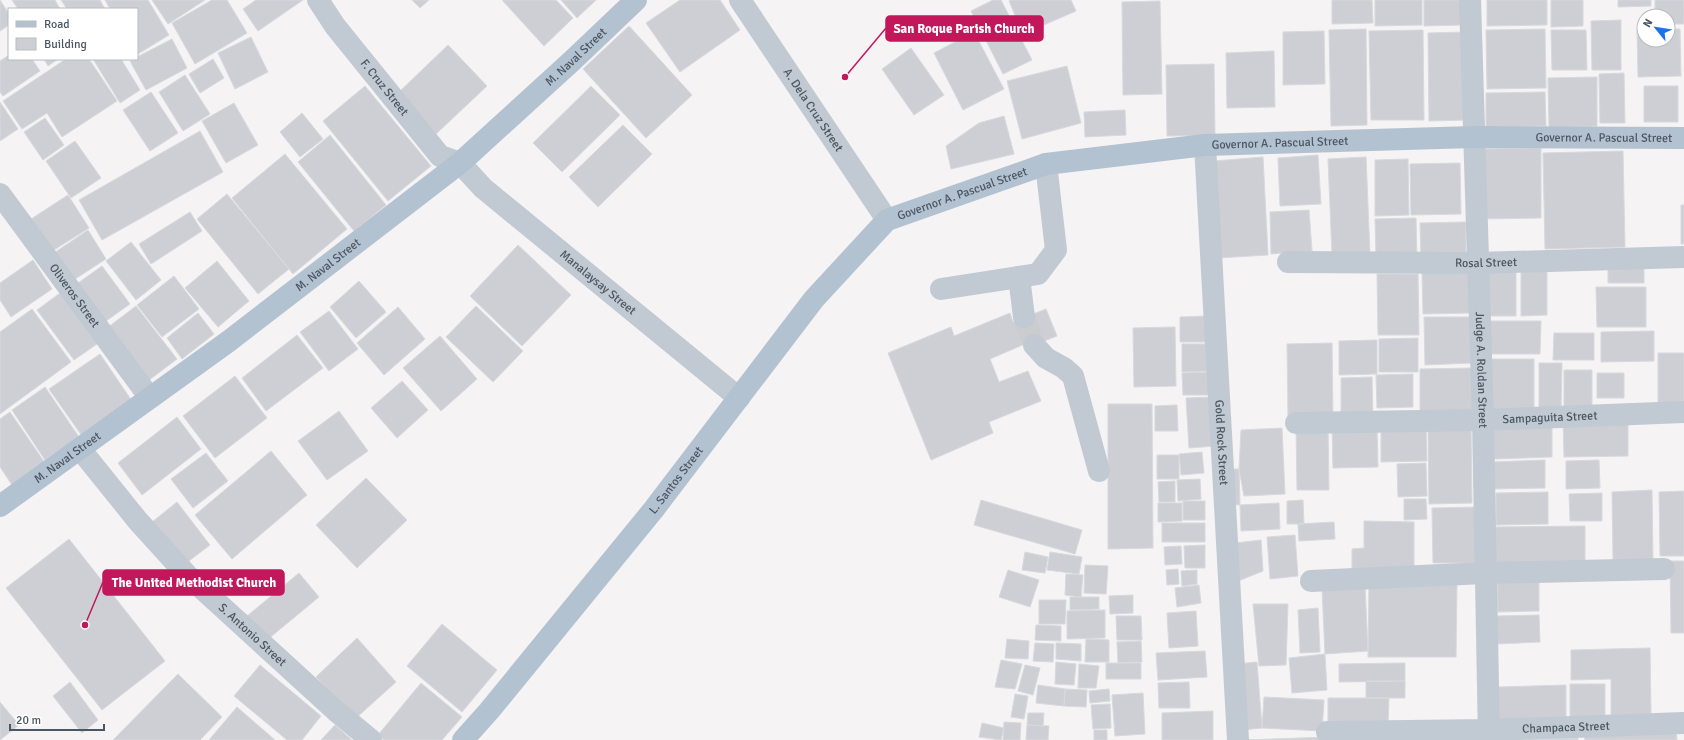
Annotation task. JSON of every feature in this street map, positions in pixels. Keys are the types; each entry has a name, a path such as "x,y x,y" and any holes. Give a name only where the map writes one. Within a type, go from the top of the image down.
{"main road":[{"name":"M. Naval Street","path":"0,506 229,341 460,163 573,60 636,0"},
{"name":"Governor A. Pascual Street","path":"886,220 1046,164 1205,145 1474,138 1684,138"},
{"name":"L. Santos Street","path":"463,740 489,712 654,509 814,299 886,220"}],"street":[{"name":"F. Cruz Street","path":"318,0 335,26 440,156 460,163"},
{"name":"A. Dela Cruz Street","path":"740,0 886,220"},
{"name":"Judge A. Roldan Street","path":"1470,0 1483,420 1489,735"},
{"name":"Gold Rock Street","path":"1205,145 1238,740"},
{"name":"Manalaysay Street","path":"460,163 483,188 739,398"},
{"path":"941,289 1038,274 1056,250 1046,164"},
{"name":"Oliveros Street","path":"0,194 150,398"},
{"name":"Rosal Street","path":"1288,262 1477,263 1684,257"},
{"path":"1019,277 1024,317"},
{"path":"1034,345 1046,358 1064,368 1073,376 1099,471"},
{"name":"Sampaguita Street","path":"1296,423 1483,420 1684,412"},
{"name":"S. Antonio Street","path":"80,449 138,521 187,575 336,712 371,740"},
{"path":"1311,581 1485,573 1664,569"},
{"name":"Champaca Street","path":"1327,732 1489,735 1684,723"}],"building":[{"path":"0,0 8,12 8,26 0,31"},
{"path":"12,0 55,0 59,8 17,8"},
{"path":"61,0 100,0 104,8 66,8"},
{"path":"105,0 148,0 169,35 138,54 138,8 109,8"},
{"path":"152,0 205,0 168,24"},
{"path":"212,0 227,0 247,33 195,64 172,23"},
{"path":"256,0 303,0 258,31 243,9"},
{"path":"412,0 429,0 420,8"},
{"path":"502,0 556,0 573,18 544,46"},
{"path":"561,0 596,0 577,18"},
{"path":"680,0 720,0 740,30 680,72 646,23"},
{"path":"993,0 1001,0 1032,60 1003,74 971,11"},
{"path":"1071,0 1076,11 1023,34 1009,1"},
{"path":"1332,0 1372,0 1373,23 1332,24"},
{"path":"1375,0 1422,0 1422,25 1375,26"},
{"path":"1424,0 1462,0 1462,25 1424,26"},
{"path":"1487,0 1547,0 1547,25 1487,26"},
{"path":"1551,0 1583,0 1583,26 1551,27"},
{"path":"1618,0 1651,0 1651,6 1618,7"},
{"path":"1655,0 1684,0 1684,24 1676,24 1676,8 1655,8"},
{"path":"1160,1 1162,94 1123,95 1122,2"},
{"path":"1621,20 1621,70 1592,70 1591,21"},
{"path":"629,26 692,95 646,138 583,69"},
{"path":"1366,29 1367,125 1331,126 1329,30"},
{"path":"1545,29 1546,88 1487,89 1486,30"},
{"path":"1676,29 1680,29 1681,76 1638,77 1637,48 1676,48"},
{"path":"1423,30 1424,120 1371,120 1369,31"},
{"path":"1551,30 1586,30 1587,70 1552,70"},
{"path":"1324,31 1325,84 1283,85 1283,32"},
{"path":"974,32 1004,89 963,110 934,53"},
{"path":"1467,32 1468,120 1429,121 1428,33"},
{"path":"251,37 268,72 235,89 218,53"},
{"path":"172,39 187,68 146,90 130,61 138,60 138,56"},
{"path":"448,45 487,86 436,134 397,94"},
{"path":"911,48 944,95 914,115 882,69"},
{"path":"1274,51 1275,107 1227,108 1226,53"},
{"path":"8,56 8,60 33,60 40,71 3,96 0,92 0,61"},
{"path":"213,59 224,78 200,93 189,74"},
{"path":"45,60 57,60 48,66"},
{"path":"64,60 90,60 117,101 62,137 47,113 22,129 3,101"},
{"path":"94,60 122,60 140,90 120,103"},
{"path":"1214,64 1215,135 1167,136 1166,65"},
{"path":"1067,66 1081,123 1022,139 1007,81"},
{"path":"1624,73 1625,123 1600,123 1599,74"},
{"path":"185,75 210,114 183,131 159,92"},
{"path":"1597,77 1597,126 1549,128 1548,78"},
{"path":"365,86 431,166 388,201 323,121"},
{"path":"591,86 620,115 562,172 533,143"},
{"path":"1644,86 1678,86 1678,122 1644,122"},
{"path":"151,92 178,133 150,151 123,110"},
{"path":"1545,92 1546,126 1486,127 1486,93"},
{"path":"0,102 18,129 0,141"},
{"path":"234,103 258,145 226,163 202,121"},
{"path":"1125,110 1126,135 1085,137 1084,112"},
{"path":"302,113 323,139 300,157 280,132"},
{"path":"1004,116 1014,154 951,169 946,146 979,123"},
{"path":"45,118 64,145 43,160 24,132"},
{"path":"623,125 652,154 598,207 569,177"},
{"path":"200,131 223,172 102,240 79,200"},
{"path":"330,135 386,205 354,231 298,162"},
{"path":"75,141 101,178 71,198 46,161"},
{"path":"1541,148 1541,218 1480,219 1479,149"},
{"path":"1623,151 1625,247 1545,249 1543,153"},
{"path":"285,154 347,229 293,274 232,198"},
{"path":"1318,155 1321,204 1280,206 1278,158"},
{"path":"1263,157 1268,255 1218,258 1214,161"},
{"path":"1366,157 1370,254 1332,256 1328,159"},
{"path":"1408,159 1409,215 1375,216 1375,160"},
{"path":"1460,163 1461,214 1411,215 1410,164"},
{"path":"227,194 289,269 258,294 197,219"},
{"path":"68,195 89,228 49,253 28,221"},
{"path":"1681,205 1684,205 1684,244 1681,244"},
{"path":"1309,210 1312,251 1271,254 1270,212"},
{"path":"190,212 202,231 151,264 139,244"},
{"path":"1416,218 1417,257 1376,258 1375,219"},
{"path":"1466,222 1466,259 1421,260 1420,223"},
{"path":"88,230 106,259 69,283 51,255"},
{"path":"131,242 161,280 136,300 106,261"},
{"path":"518,245 571,295 522,346 470,296"},
{"path":"33,260 52,289 11,317 0,300 0,283"},
{"path":"217,261 249,301 218,327 185,288"},
{"path":"1608,263 1644,263 1644,283 1608,283"},
{"path":"102,266 130,304 99,326 71,288"},
{"path":"1521,267 1547,268 1547,315 1521,316"},
{"path":"1469,269 1470,313 1423,314 1422,271"},
{"path":"1486,269 1516,269 1516,316 1486,316"},
{"path":"1377,274 1418,274 1419,335 1378,335"},
{"path":"174,276 199,309 162,337 137,305"},
{"path":"359,281 386,312 356,338 330,307"},
{"path":"1596,287 1646,287 1646,327 1597,327"},
{"path":"60,293 97,344 74,360 37,310"},
{"path":"136,306 177,359 144,384 103,331"},
{"path":"476,306 523,351 493,382 446,337"},
{"path":"398,307 425,339 384,375 357,343"},
{"path":"32,309 71,362 0,414 0,332"},
{"path":"1046,309 1057,336 1034,345 1025,344 990,359 999,382 1028,371 1041,401 989,422 993,433 931,460 888,353 951,327 954,336 1010,313 1013,322"},
{"path":"329,311 358,349 329,371 300,332"},
{"path":"198,313 214,334 182,359 167,338"},
{"path":"1207,316 1208,342 1180,342 1180,317"},
{"path":"1424,317 1472,317 1472,363 1425,365"},
{"path":"1487,321 1541,321 1540,354 1488,354"},
{"path":"1175,327 1176,386 1134,387 1133,328"},
{"path":"1654,331 1654,361 1601,362 1601,332"},
{"path":"1554,333 1594,333 1594,360 1553,360"},
{"path":"297,335 323,368 266,411 242,378"},
{"path":"440,336 477,379 441,411 403,368"},
{"path":"1418,338 1418,372 1379,372 1379,339"},
{"path":"1377,340 1377,374 1339,375 1339,341"},
{"path":"1332,343 1333,416 1288,416 1287,344"},
{"path":"1182,344 1212,344 1212,371 1182,372"},
{"path":"1658,353 1684,353 1684,407 1658,408"},
{"path":"100,354 132,401 82,436 49,389"},
{"path":"1491,359 1534,359 1534,410 1491,410"},
{"path":"1539,363 1562,363 1561,410 1539,410"},
{"path":"1473,368 1473,414 1420,415 1420,369"},
{"path":"1564,370 1592,370 1592,410 1564,410"},
{"path":"1210,372 1210,395 1183,395 1182,373"},
{"path":"1597,373 1624,373 1624,398 1597,398"},
{"path":"1413,374 1413,407 1377,408 1376,375"},
{"path":"235,376 267,418 215,458 183,416"},
{"path":"1372,377 1373,419 1341,419 1341,378"},
{"path":"402,381 428,410 397,438 371,408"},
{"path":"45,387 79,437 45,460 12,410"},
{"path":"1213,397 1216,446 1189,448 1186,398"},
{"path":"1108,404 1152,404 1153,548 1108,549"},
{"path":"1177,405 1178,431 1155,431 1155,406"},
{"path":"339,411 368,451 327,480 298,441"},
{"path":"10,412 45,463 12,485 0,467 0,419"},
{"path":"177,417 201,449 142,495 118,463"},
{"path":"1628,419 1628,456 1564,457 1563,420"},
{"path":"1552,422 1552,457 1494,459 1493,424"},
{"path":"1328,424 1329,490 1297,490 1296,425"},
{"path":"1377,424 1378,467 1333,468 1332,425"},
{"path":"1381,426 1426,426 1427,461 1381,462"},
{"path":"1471,426 1472,503 1429,504 1428,427"},
{"path":"1282,428 1285,494 1244,496 1239,469 1241,430"},
{"path":"271,451 307,495 232,559 195,515"},
{"path":"1202,452 1204,473 1181,475 1179,454"},
{"path":"206,453 228,481 193,508 171,479"},
{"path":"1157,455 1179,455 1179,479 1157,479"},
{"path":"1545,460 1545,488 1491,489 1491,462"},
{"path":"1599,460 1600,488 1566,489 1566,461"},
{"path":"1426,463 1427,496 1398,497 1397,464"},
{"path":"1228,469 1239,469 1240,505 1228,504"},
{"path":"366,478 407,520 357,568 316,525"},
{"path":"1200,479 1201,499 1178,501 1177,480"},
{"path":"1175,481 1175,502 1159,502 1158,482"},
{"path":"1652,490 1653,560 1613,560 1612,492"},
{"path":"1684,491 1684,556 1660,556 1659,492"},
{"path":"1548,492 1548,524 1496,525 1496,493"},
{"path":"1602,493 1602,521 1570,521 1569,494"},
{"path":"1404,499 1426,499 1427,519 1404,520"},
{"path":"981,500 1082,530 1075,554 974,525"},
{"path":"1303,500 1304,524 1287,524 1287,501"},
{"path":"1183,501 1205,501 1205,520 1183,520"},
{"path":"177,502 210,545 185,564 152,522"},
{"path":"1158,503 1182,503 1182,521 1158,522"},
{"path":"1279,503 1280,529 1241,531 1240,505"},
{"path":"1478,507 1479,563 1433,563 1432,508"},
{"path":"1364,521 1414,522 1414,569 1352,569 1352,549 1364,548"},
{"path":"1334,522 1335,539 1299,541 1298,524"},
{"path":"1162,523 1205,523 1205,542 1162,542"},
{"path":"1585,526 1585,568 1493,570 1493,527"},
{"path":"1295,535 1298,576 1270,579 1267,537"},
{"path":"69,539 165,661 102,710 6,588"},
{"path":"1261,540 1263,571 1238,581 1235,543"},
{"path":"1205,545 1205,568 1185,568 1184,546"},
{"path":"1181,546 1182,564 1165,565 1164,547"},
{"path":"1025,552 1048,557 1045,573 1022,570"},
{"path":"1050,552 1082,557 1079,574 1047,570"},
{"path":"1670,561 1684,561 1684,633 1671,633"},
{"path":"1085,565 1108,566 1106,594 1084,593"},
{"path":"1178,569 1179,584 1167,585 1166,570"},
{"path":"1008,570 1039,580 1030,607 999,597"},
{"path":"1197,570 1197,584 1182,586 1181,571"},
{"path":"299,573 319,597 267,640 247,616"},
{"path":"1066,574 1083,575 1081,597 1065,595"},
{"path":"1539,577 1539,611 1498,612 1497,578"},
{"path":"1369,582 1457,582 1456,657 1368,657"},
{"path":"1199,585 1201,603 1177,607 1175,588"},
{"path":"1365,586 1368,651 1325,654 1322,589"},
{"path":"1133,595 1133,613 1110,614 1109,596"},
{"path":"1070,597 1099,597 1099,609 1070,610"},
{"path":"1039,600 1066,600 1065,624 1039,624"},
{"path":"1253,604 1288,604 1286,665 1259,666"},
{"path":"1318,608 1320,652 1300,653 1298,610"},
{"path":"1105,610 1105,638 1067,639 1067,611"},
{"path":"1196,611 1198,646 1169,648 1167,613"},
{"path":"1539,615 1540,642 1497,644 1496,616"},
{"path":"1116,616 1141,616 1142,640 1117,640"},
{"path":"442,624 497,670 462,712 407,666"},
{"path":"1036,625 1061,626 1061,641 1035,640"},
{"path":"357,638 396,682 355,719 316,677"},
{"path":"1007,639 1029,641 1028,659 1005,658"},
{"path":"1086,639 1109,640 1109,662 1085,662"},
{"path":"1141,641 1142,662 1118,663 1117,642"},
{"path":"1035,643 1054,644 1053,662 1033,661"},
{"path":"1056,643 1081,644 1081,661 1056,659"},
{"path":"1650,648 1651,714 1611,715 1611,679 1571,680 1571,650"},
{"path":"1205,651 1207,677 1158,680 1156,653"},
{"path":"1325,654 1327,690 1292,693 1289,658"},
{"path":"1001,660 1022,664 1015,689 995,687"},
{"path":"1056,662 1076,664 1074,685 1055,684"},
{"path":"1257,662 1262,728 1241,730 1236,664"},
{"path":"1106,663 1141,663 1141,679 1106,679"},
{"path":"1405,663 1405,681 1339,682 1339,664"},
{"path":"1079,664 1099,666 1096,688 1078,688"},
{"path":"260,665 321,716 302,740 287,740 234,696"},
{"path":"1025,665 1040,668 1033,695 1018,691"},
{"path":"178,674 222,717 200,740 113,740"},
{"path":"1366,681 1405,681 1405,698 1366,698"},
{"path":"70,682 98,720 82,733 53,696"},
{"path":"1189,682 1190,708 1159,708 1158,683"},
{"path":"421,683 462,717 442,740 384,740 378,735"},
{"path":"1570,684 1605,684 1605,721 1570,722"},
{"path":"1038,685 1065,689 1064,706 1036,703"},
{"path":"1566,685 1566,723 1498,725 1497,687"},
{"path":"1065,689 1087,690 1086,707 1064,706"},
{"path":"1109,689 1110,701 1090,703 1089,691"},
{"path":"1143,693 1145,734 1115,736 1112,695"},
{"path":"1015,694 1028,696 1024,719 1011,717"},
{"path":"1264,697 1324,700 1322,731 1262,728"},
{"path":"1328,698 1389,698 1388,727 1328,726"},
{"path":"0,702 19,725 0,740"},
{"path":"1110,704 1111,728 1093,729 1091,705"},
{"path":"237,707 275,740 209,740"},
{"path":"1213,711 1213,740 1162,740 1162,713"},
{"path":"1028,713 1044,713 1043,726 1027,725"},
{"path":"1004,722 1021,723 1020,740 1003,740"},
{"path":"982,723 1004,728 1001,740 979,737"},
{"path":"335,725 352,740 321,740"},
{"path":"1027,725 1049,726 1048,740 1026,740"},
{"path":"1094,730 1107,730 1107,740 1094,740"},
{"path":"1676,730 1677,740 1585,740 1584,735"},
{"path":"1386,735 1386,740 1244,740"},
{"path":"1578,738 1578,740 1515,740"}],"tunnel":[{"path":"1024,317 1034,345"}],"place":[{"name":"San Roque Parish Church","path":"845,77"},
{"name":"The United Methodist Church","path":"85,625"}]}
